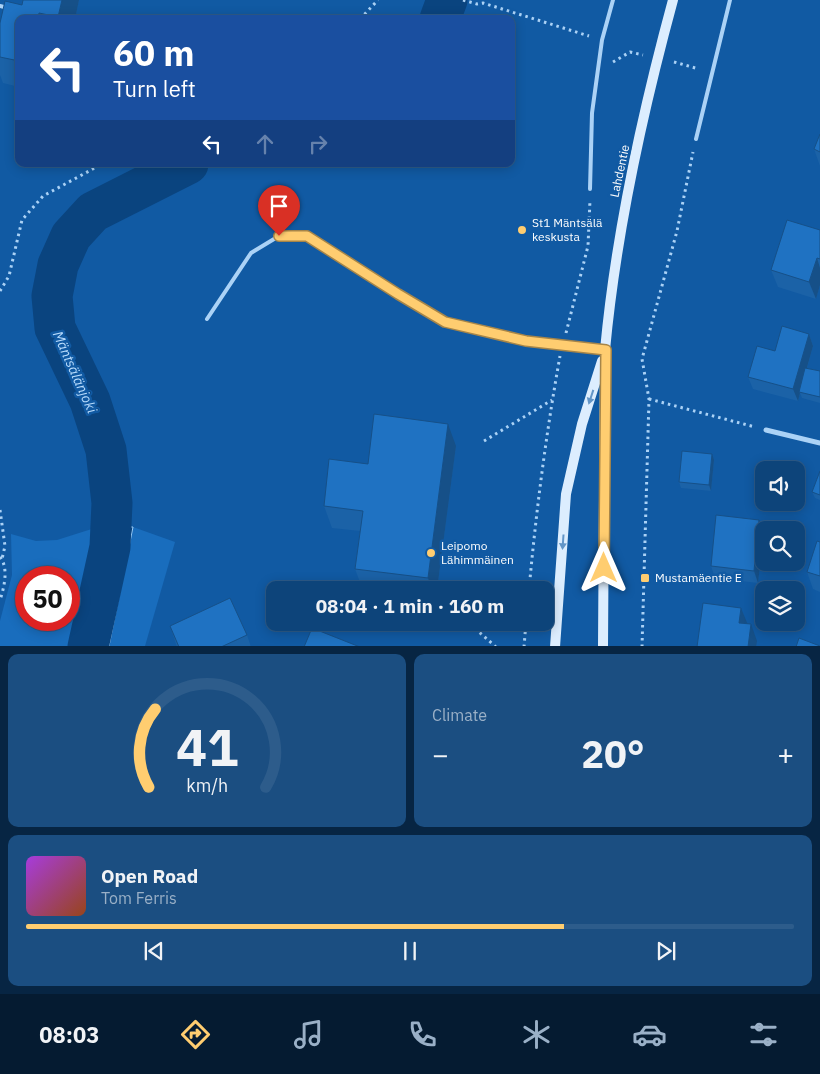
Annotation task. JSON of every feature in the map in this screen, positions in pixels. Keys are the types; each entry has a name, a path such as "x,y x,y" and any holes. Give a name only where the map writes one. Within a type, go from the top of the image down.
{"main road":[{"name":"Lahdentie","path":"603,646 606,350 609,308 626,197 658,58 674,0"},
{"name":"Lahdentie","path":"556,646 566,494 582,424 606,350"}],"street":[{"path":"766,430 820,443"}],"lane":[{"path":"590,189 592,113 602,40 614,0"},
{"path":"696,139 730,0"},
{"path":"2,16 2,7 11,9"},
{"path":"207,319 251,253 279,236 307,236 445,322 526,341 606,350"}],"path":[{"path":"364,15 378,0"},
{"path":"462,0 477,4 483,2 602,40"},
{"path":"642,646 649,399 642,359 677,231 696,139"},
{"path":"0,290 9,276 22,220 43,196 96,167"},
{"path":"530,581 533,538 552,400 562,346 588,246 590,189"},
{"path":"649,399 766,430"},
{"path":"484,441 552,400"},
{"path":"0,510 5,546 1,558 5,570 4,588 0,600"},
{"path":"478,631 496,646"},
{"path":"524,646 525,631"}],"shaded area":[{"path":"98,527 99,568 87,621 77,646 0,646 0,621 12,575 11,534 36,541 57,540"},
{"path":"98,527 133,527 109,646 77,646 87,621 99,568"},
{"path":"133,527 175,542 145,646 109,646"}],"building":[{"path":"23,0 62,0 58,15 39,13 39,15 15,15 15,60 0,57 0,23 5,1 22,5"},
{"path":"820,134 820,152 814,149"},
{"path":"787,220 820,230 820,259 817,258 809,282 771,270"},
{"path":"782,326 809,334 793,389 748,377 757,346 775,351"},
{"path":"805,368 820,371 820,397 799,392"},
{"path":"374,414 448,424 428,578 355,569 363,511 324,506 329,459 368,464"},
{"path":"682,451 712,454 709,485 679,482"},
{"path":"820,471 820,495 812,492"},
{"path":"716,515 759,520 755,521 754,571 711,566"},
{"path":"817,541 820,542 820,576 807,572"},
{"path":"230,598 247,635 223,646 179,646 170,626"},
{"path":"703,603 741,608 739,623 751,624 748,646 697,646"},
{"path":"311,631 320,631 357,646 304,646"},
{"path":"799,638 820,646 796,646"}],"waterway":[{"name":"Mäntsälänjoki","path":"441,15 447,0"},
{"name":"Mäntsälänjoki","path":"88,646 110,547 112,503 106,450 90,401 55,328 52,296 58,265 71,236 93,212 182,167"}],"place":[{"name":"St1 Mäntsälä keskusta","path":"522,230"},
{"name":"Leipomo Lähimmäinen","path":"431,553"},
{"name":"Mustamäentie E","path":"645,578"}],"route":[{"path":"279,236 307,236 445,322 526,341 606,350 604,568"}]}
